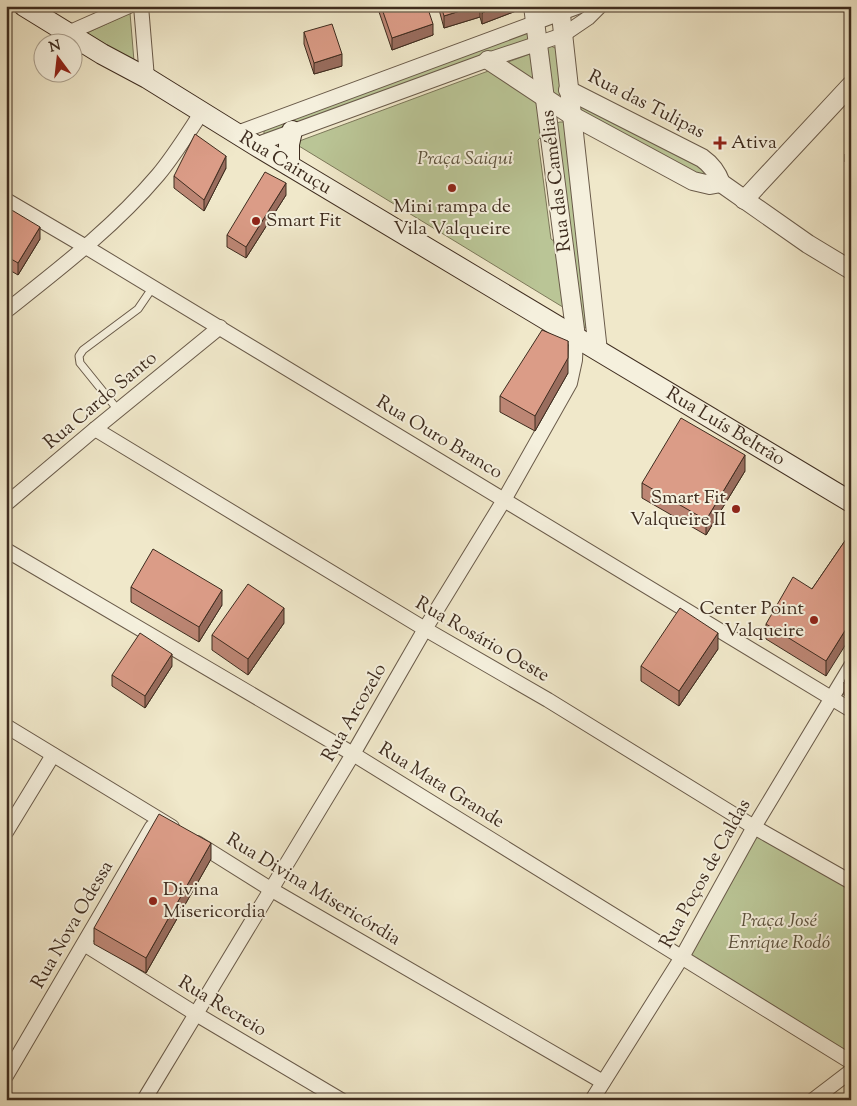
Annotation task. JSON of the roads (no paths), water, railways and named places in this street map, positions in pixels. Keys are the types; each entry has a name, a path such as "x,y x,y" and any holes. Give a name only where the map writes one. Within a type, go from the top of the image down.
{"main road":[{"name":"Rua Cairuçu","path":"24,6 66,32"},
{"name":"Rua Cairuçu","path":"82,42 147,78 254,145 598,351"},
{"path":"288,165 292,131"},
{"name":"Rua Luís Beltrão","path":"598,351 851,502"}],"street":[{"path":"70,32 130,6"},
{"path":"141,6 147,78"},
{"path":"237,133 391,76 534,14 580,6"},
{"path":"254,145 488,60 563,35 588,18 600,6"},
{"name":"Rua das Camélias","path":"560,10 598,351"},
{"name":"Rua das Camélias","path":"534,14 576,337"},
{"path":"488,60 572,115 692,181 710,185 721,183"},
{"path":"391,76 398,93"},
{"path":"744,200 851,85"},
{"name":"Rua das Tulipas","path":"568,90 702,158 712,165 721,183 808,244 851,270"},
{"path":"6,311 86,247 138,197 159,174 202,112"},
{"name":"Rua Ouro Branco","path":"6,200 851,710"},
{"name":"Rua Cardo Santo","path":"6,504 220,328"},
{"name":"Rua Arcozelo","path":"144,1100 272,890 425,629 504,500 570,383 575,360 576,337"},
{"name":"Rua Rosário Oeste","path":"95,429 425,629 548,700 754,827 851,882"},
{"name":"Rua Mata Grande","path":"6,550 353,754 851,1062"},
{"name":"Rua Poços de Caldas","path":"592,1100 682,957 754,827 851,666"},
{"name":"Rua Divina Misericórdia","path":"6,726 272,890 603,1082"},
{"path":"6,832 53,755"},
{"name":"Rua Nova Odessa","path":"6,1076 157,818"},
{"name":"Rua Recreio","path":"84,944 196,1014 342,1100"},
{"path":"813,1100 851,1071"}],"lane":[{"path":"118,410 80,363 79,356 83,350 138,309 153,287"}],"place":[{"name":"Ativa","path":"720,143"},
{"name":"Mini rampa de Vila Valqueire","path":"452,188"},
{"name":"Smart Fit","path":"256,221"},
{"name":"Smart Fit Valqueire II","path":"736,509"},
{"name":"Center Point Valqueire","path":"814,620"},
{"name":"Divina Misericordia","path":"153,901"}],"park label":[{"name":"Praça Saiqui","path":"465,159"},
{"name":"Praça José Enrique Rodó","path":"779,932"}]}
